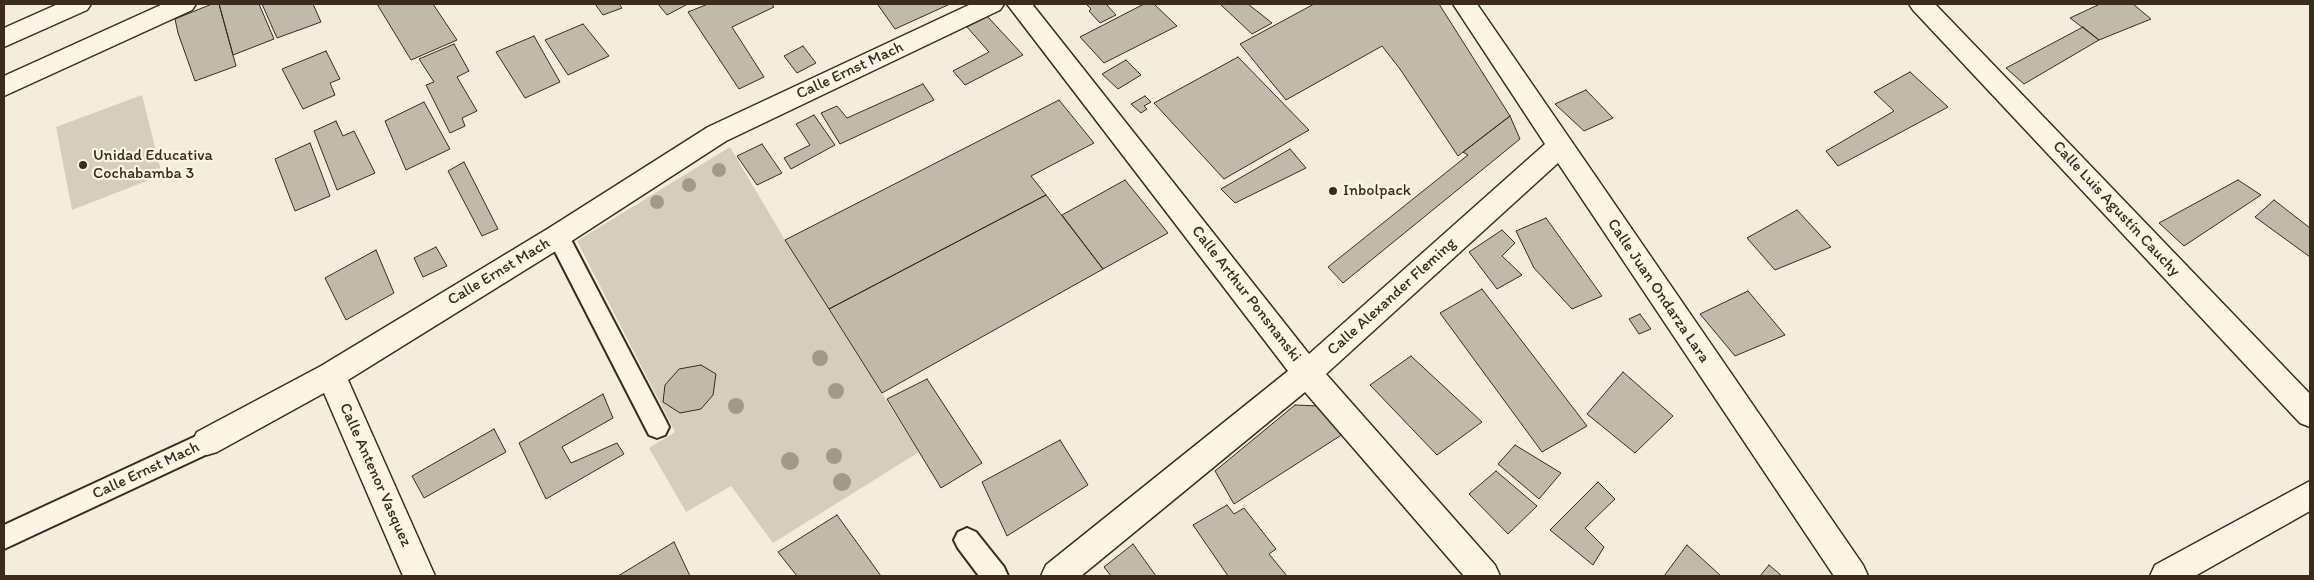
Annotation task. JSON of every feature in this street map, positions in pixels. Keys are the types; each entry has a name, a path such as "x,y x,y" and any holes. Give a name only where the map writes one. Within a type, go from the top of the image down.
{"street":[{"path":"4,38 79,4"},
{"path":"4,87 184,4"},
{"name":"Calle Ernst Mach","path":"208,442 331,374 558,236 717,134 992,4"},
{"name":"Calle Arthur Ponsnanski","path":"1019,4 1307,373 1484,576"},
{"name":"Calle Juan Ondarza Lara","path":"1465,4 1852,576"},
{"name":"Calle Luis Agustín Cauchy","path":"1921,4 2310,414"},
{"name":"Calle Alexander Fleming","path":"1057,576 1307,373 1560,146"},
{"name":"Calle Antenor Vasquez","path":"331,374 419,576"},
{"path":"2166,576 2310,495"}],"lane":[{"path":"558,236 657,427"},
{"name":"Calle Ernst Mach","path":"4,537 208,442"},
{"path":"967,540 995,576"}],"shaded area":[{"path":"142,95 162,175 72,210 56,127"},
{"path":"730,147 785,240 919,452 773,543 731,486 686,512 649,448 675,432 577,241"}],"building":[{"path":"212,4 219,4 236,66 195,81 175,19"},
{"path":"219,4 259,4 274,39 233,55"},
{"path":"262,4 313,4 321,22 277,38"},
{"path":"377,4 433,4 457,40 411,60"},
{"path":"595,4 619,4 622,8 603,15"},
{"path":"658,4 685,4 686,5 667,15"},
{"path":"708,4 772,4 774,7 732,27 764,77 739,89 688,12"},
{"path":"950,4 895,29 878,5"},
{"path":"1086,4 1106,4 1116,15 1100,23 1089,11 1091,9"},
{"path":"1144,4 1154,4 1177,26 1104,63 1080,37"},
{"path":"1248,4 1272,23 1252,34 1221,5"},
{"path":"1314,4 1439,4 1510,116 1458,156 1400,69 1382,46 1286,100 1240,44"},
{"path":"2100,4 2133,4 2151,19 2099,40 2070,18"},
{"path":"987,16 1023,55 965,85 953,71 989,52 967,27"},
{"path":"583,24 609,56 568,75 545,40"},
{"path":"2083,27 2099,40 2024,84 2006,68"},
{"path":"534,36 560,82 525,98 496,52"},
{"path":"454,44 469,71 457,77 477,111 462,118 465,126 450,133 426,85 434,82 419,59"},
{"path":"803,46 816,63 797,73 784,56"},
{"path":"326,51 340,79 330,83 335,95 303,109 282,69"},
{"path":"1238,57 1309,130 1224,179 1154,103"},
{"path":"1126,60 1141,75 1118,89 1102,74"},
{"path":"1910,72 1948,107 1838,166 1826,151 1894,111 1874,92"},
{"path":"923,84 934,100 840,144 821,113 837,106 847,118"},
{"path":"1586,90 1613,118 1584,131 1555,104"},
{"path":"1145,96 1151,102 1144,106 1147,109 1141,113 1131,104"},
{"path":"1059,100 1094,143 1031,176 1046,195 829,309 785,240"},
{"path":"424,102 450,149 406,170 385,121"},
{"path":"814,115 835,145 791,169 784,158 810,145 796,124"},
{"path":"1510,116 1520,139 1343,283 1328,267 1468,155 1463,152"},
{"path":"336,121 343,136 354,131 375,173 337,190 314,131"},
{"path":"310,143 330,196 295,211 275,159"},
{"path":"762,144 782,173 757,185 737,156"},
{"path":"1290,149 1306,168 1235,203 1221,189"},
{"path":"464,162 498,229 482,236 448,171"},
{"path":"1125,180 1168,233 1103,269 1062,215"},
{"path":"2238,180 2261,195 2184,246 2159,223"},
{"path":"1046,195 1103,269 882,393 829,309"},
{"path":"2274,200 2310,228 2310,257 2255,217"},
{"path":"1797,210 1831,247 1775,270 1747,238"},
{"path":"1546,218 1602,296 1572,309 1534,268 1516,231"},
{"path":"1502,230 1515,243 1502,256 1522,275 1497,289 1469,252"},
{"path":"436,247 447,266 423,277 414,258"},
{"path":"376,250 394,293 346,320 325,278"},
{"path":"1482,289 1587,426 1542,452 1440,313"},
{"path":"1748,291 1785,335 1735,356 1700,314"},
{"path":"1640,314 1651,329 1639,334 1629,319"},
{"path":"1411,356 1482,422 1437,455 1370,385"},
{"path":"701,365 716,374 713,395 701,409 680,413 663,402 665,385 679,369"},
{"path":"1623,372 1673,416 1635,453 1587,414"},
{"path":"927,379 982,463 941,488 887,399"},
{"path":"603,394 613,418 562,447 571,463 617,443 624,454 546,499 519,443"},
{"path":"1295,405 1319,406 1343,434 1234,504 1215,471"},
{"path":"494,429 506,452 424,498 412,476"},
{"path":"1060,440 1088,485 1007,536 982,482"},
{"path":"1515,445 1561,473 1539,499 1498,464"},
{"path":"1496,471 1537,506 1508,534 1469,494"},
{"path":"1598,482 1615,499 1585,528 1604,547 1593,565 1550,530"},
{"path":"1227,505 1234,514 1244,508 1276,549 1269,554 1287,576 1228,576 1193,525"},
{"path":"837,515 881,576 797,576 778,552"},
{"path":"674,542 690,576 618,576"},
{"path":"1133,544 1156,576 1111,576 1104,567"},
{"path":"1687,545 1721,576 1664,576"},
{"path":"1769,565 1782,576 1760,576"}],"place":[{"name":"Unidad Educativa Cochabamba 3","path":"83,165"},
{"name":"Inbolpack","path":"1333,191"}]}
